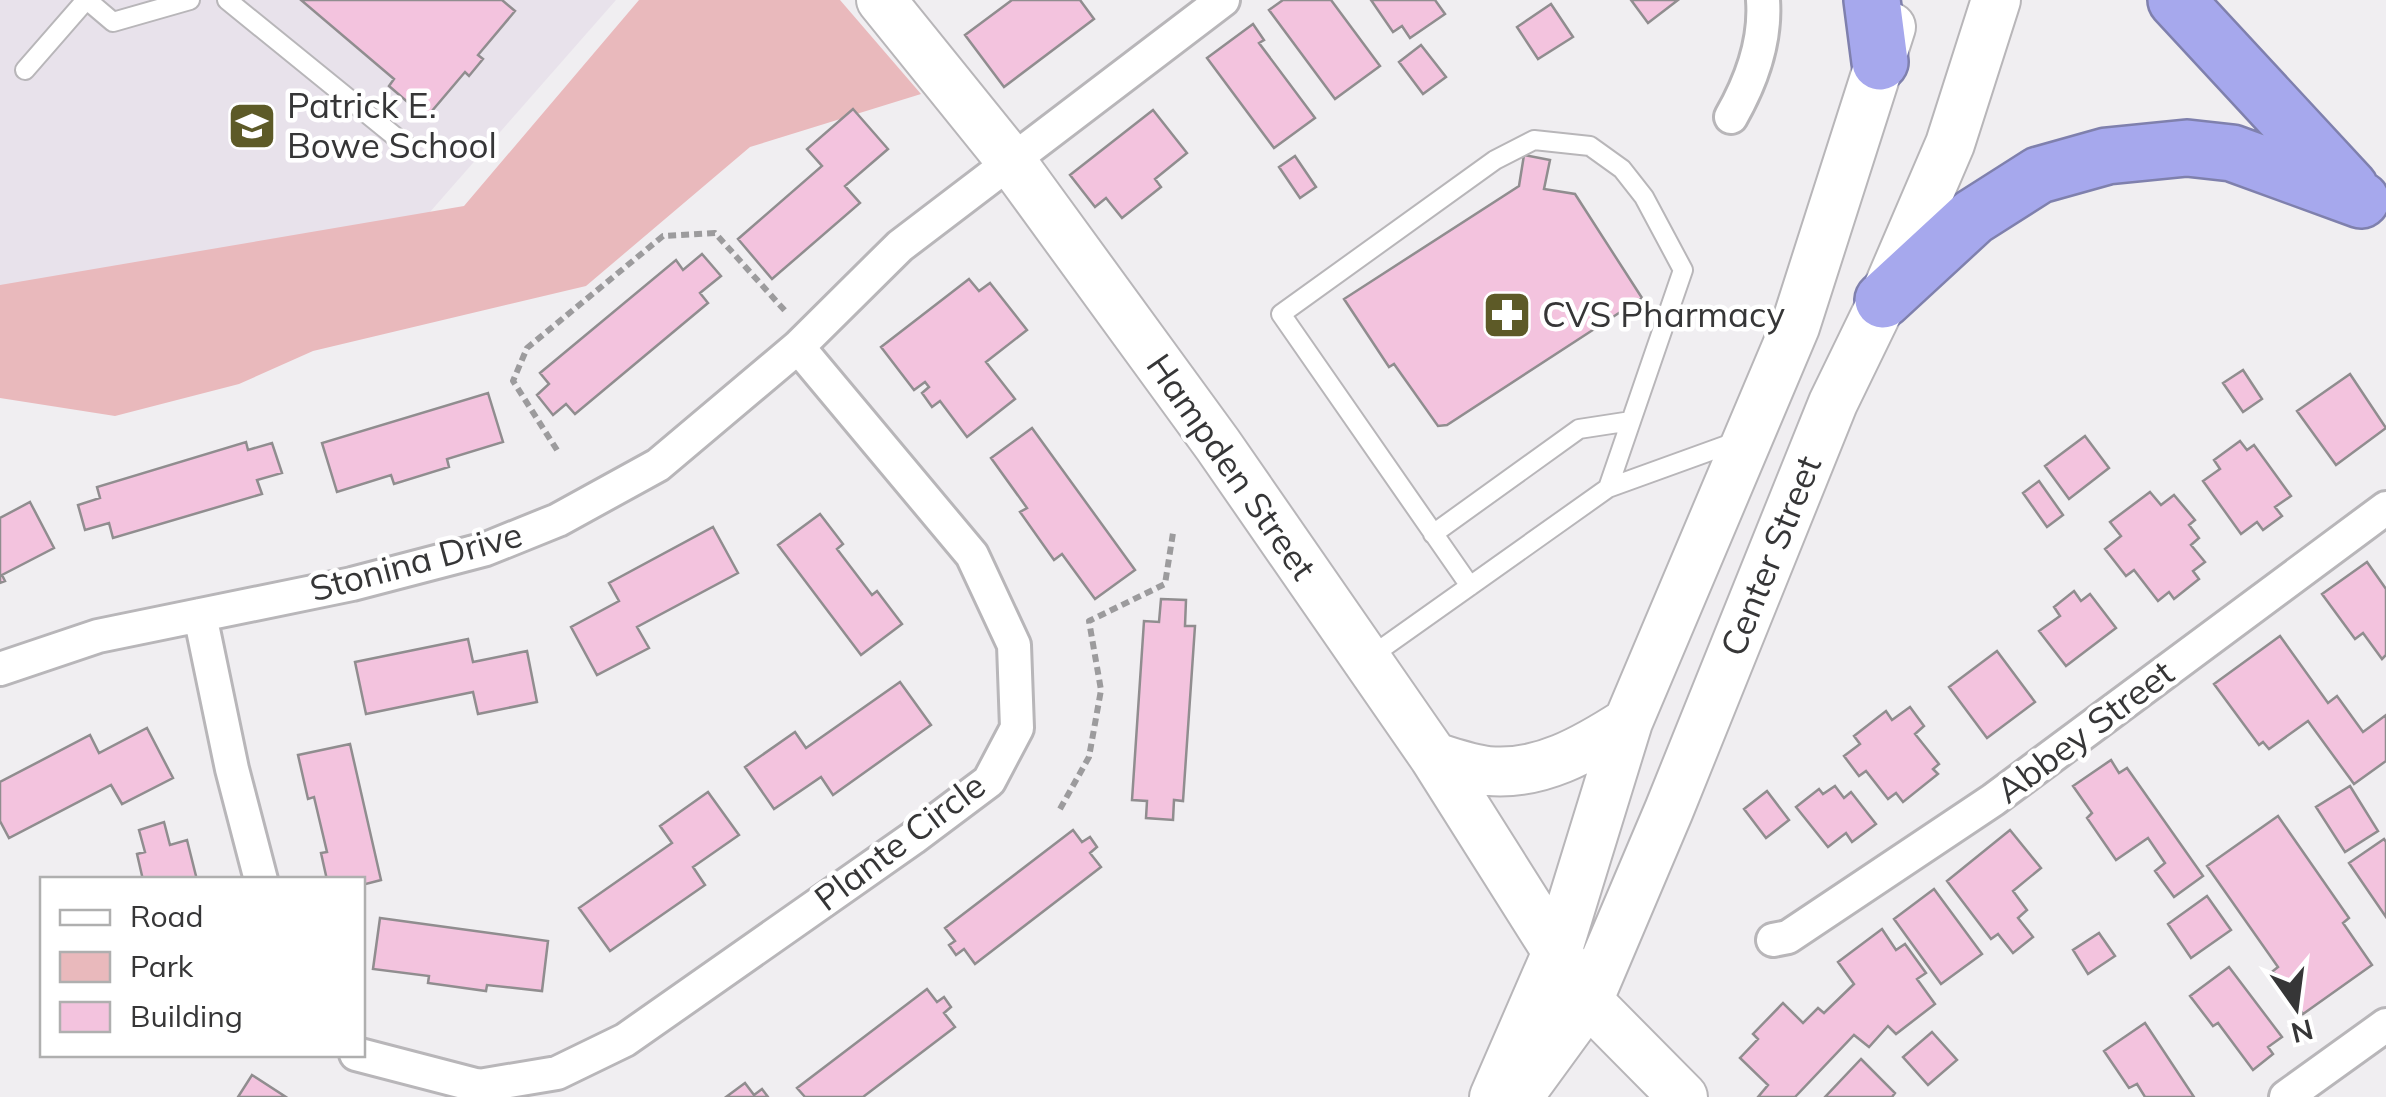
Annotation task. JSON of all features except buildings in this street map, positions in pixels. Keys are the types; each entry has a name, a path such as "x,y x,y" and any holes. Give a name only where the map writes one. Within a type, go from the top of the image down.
{"highway":[{"path":"1872,0 1880,62"},
{"path":"2176,0 2374,214"},
{"path":"1882,300 1973,217 2040,174 2107,156 2187,148 2232,153 2374,214"}],"main road":[{"name":"Hampden Street","path":"881,0 1011,161 1218,445 1434,758 1588,1001 1683,1097"},
{"name":"Center Street","path":"1494,1097 1556,952 1628,722 1794,327 1899,0"},
{"name":"Center Street","path":"1518,1097 1588,1001 1832,403 1950,144 1996,0"},
{"path":"1434,758 1490,771 1536,767 1582,752 1628,722"}],"street":[{"name":"Stonina Drive","path":"0,669 98,636 352,584 486,549 558,520 658,465 803,342 900,246 1223,0"},
{"path":"1731,117 1750,84 1764,18 1763,0"},
{"name":"Plante Circle","path":"365,1056 479,1086 557,1073 625,1040 989,781 1017,728 1014,645 972,555 803,342"},
{"name":"Abbey Street","path":"1773,940 1788,937 1994,800 2386,508"},
{"path":"200,614 232,768 261,877"},
{"path":"2286,1097 2386,1025"}],"lane":[{"path":"26,70 86,0 113,22 190,0"},
{"path":"227,0 408,147"},
{"path":"1470,586 1281,314 1495,160 1534,140 1590,146 1622,169 1644,197 1683,270 1608,488"},
{"path":"1433,534 1579,430 1631,421"},
{"path":"1366,659 1608,488 1748,437"}],"path":[{"path":"557,450 512,381 526,348 663,236 715,233 803,342"},
{"path":"1060,808 1089,757 1101,690 1089,621 1165,584 1172,533"}],"shaded area":[{"name":"Patrick E. Bowe School","path":"0,0 616,0 394,253 0,372"}],"green space":[{"path":"639,0 840,0 921,94 750,147 586,286 313,351 239,384 115,416 0,398 0,285 464,206"}],"place":[{"name":"Patrick E. Bowe School","path":"252,126"},
{"name":"CVS Pharmacy","path":"1507,315"}]}
